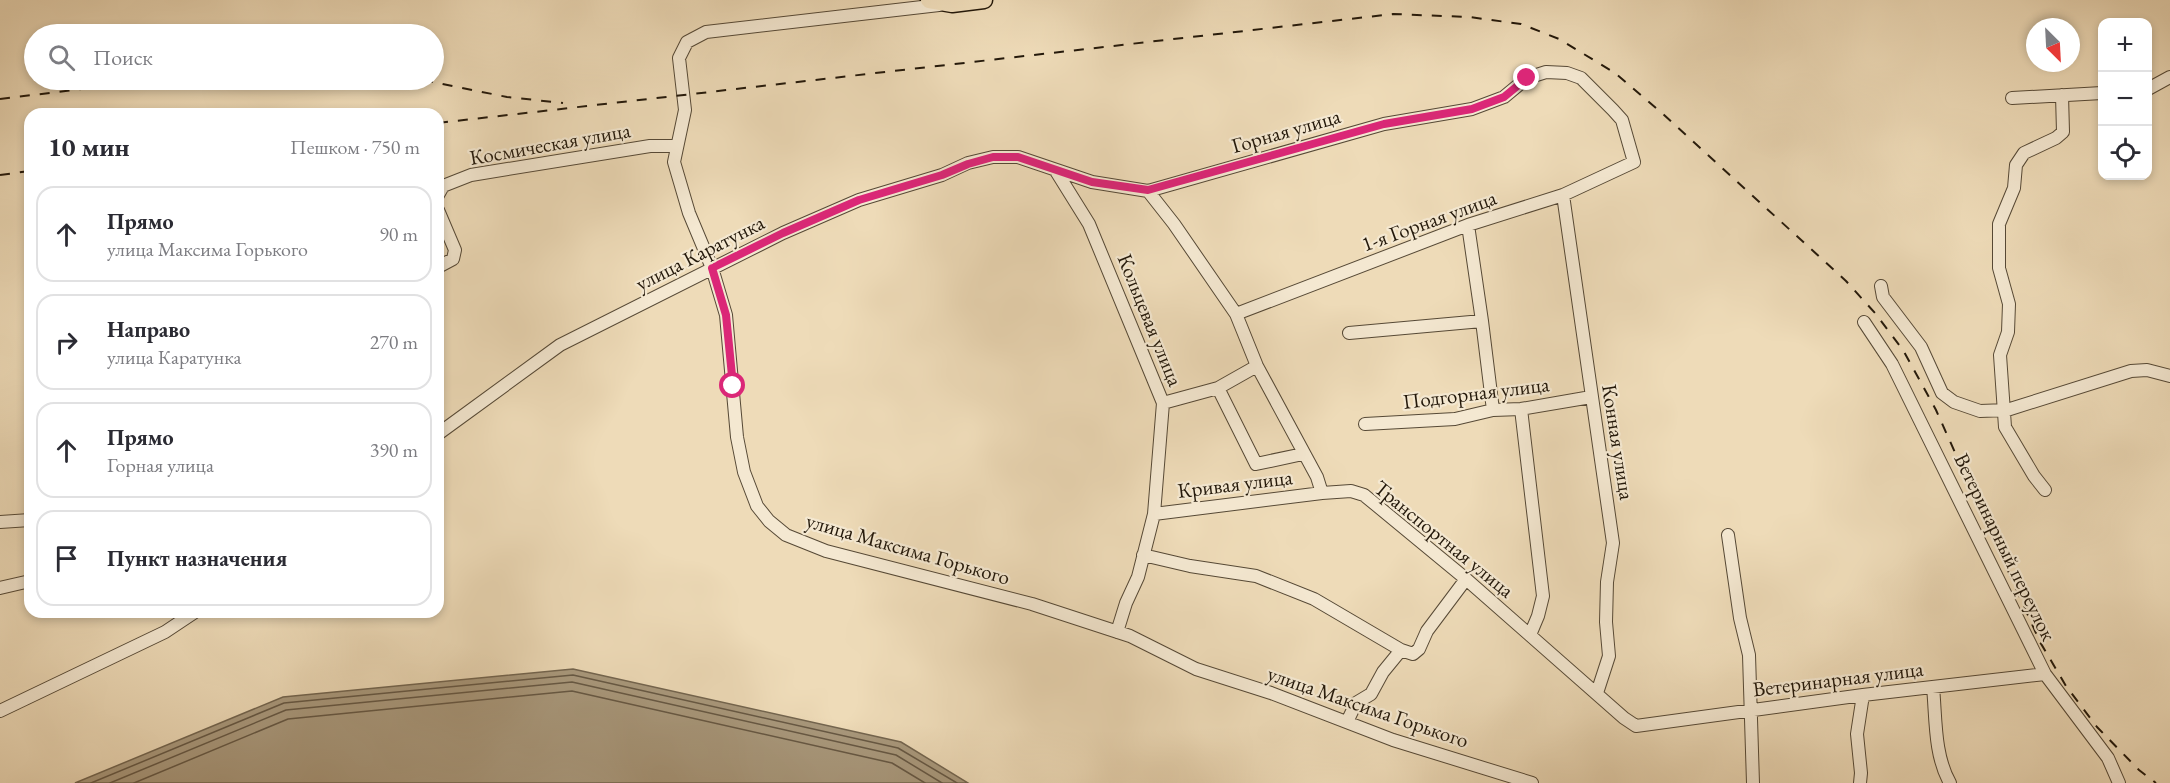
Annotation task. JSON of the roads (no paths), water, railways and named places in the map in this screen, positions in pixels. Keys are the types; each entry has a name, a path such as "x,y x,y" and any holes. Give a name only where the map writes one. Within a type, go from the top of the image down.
{"main road":[{"path":"929,0 952,4 984,0"}],"street":[{"name":"улица Максима Горького","path":"952,4 706,32 687,42 679,58 685,110 674,162 688,213 712,268 726,315 737,437 744,472 757,506 786,535 826,551 1032,604 1117,632 1196,669 1271,693 1393,740 1532,783"},
{"name":"1-я Горная улица","path":"1236,314 1468,225 1563,195 1634,162 1622,120 1581,78 1568,73 1539,73"},
{"name":"Горная улица","path":"1038,163 1092,182 1148,190 1384,124 1472,109 1504,97 1527,78 1539,73"},
{"path":"2152,87 2170,77"},
{"path":"2012,98 2098,93"},
{"path":"2045,490 2005,427 2000,355 2008,332 2009,304 1999,268 1999,224 2014,188 2016,165 2024,153 2056,138 2063,132 2062,95"},
{"name":"Космическая улица","path":"444,186 471,175 650,146 676,146"},
{"name":"улица Каратунка","path":"444,430 560,345 783,233 859,200 993,157 1018,157 1038,163"},
{"name":"Кольцевая улица","path":"1056,171 1089,224 1163,403 1154,514 1138,577 1126,603 1117,632"},
{"path":"1148,190 1236,314 1257,366 1317,477 1322,493"},
{"name":"Конная улица","path":"1563,195 1614,543 1607,582 1606,622 1609,656 1597,693"},
{"path":"444,224 455,255 450,263 444,265"},
{"path":"1468,225 1493,410"},
{"path":"1881,286 1883,297 1921,347 1942,393 1953,402 1980,411 2003,410 2131,371 2147,370 2170,376"},
{"path":"1349,333 1482,321"},
{"name":"Ветеринарный переулок","path":"1864,322 1892,364 2046,674 2108,758 2119,783"},
{"path":"1163,403 1218,388 1257,366"},
{"path":"1218,388 1256,464 1303,454"},
{"name":"Подгорная улица","path":"1365,424 1455,419 1493,410 1521,409 1591,397"},
{"path":"1521,409 1543,596 1530,635"},
{"name":"Транспортная улица","path":"1322,493 1351,491 1364,495 1466,579 1636,726"},
{"name":"Кривая улица","path":"1154,514 1322,493"},
{"path":"0,522 24,520"},
{"path":"1728,535 1740,618 1749,655 1753,783"},
{"path":"1143,555 1190,566 1256,576 1314,598 1401,650 1413,654 1419,649 1427,631 1466,579"},
{"path":"0,588 24,582"},
{"path":"0,711 165,632 186,618"},
{"path":"1347,722 1356,703 1371,694 1383,672 1401,650"},
{"name":"Ветеринарная улица","path":"1636,726 1863,695 2046,674"},
{"path":"1933,687 1942,770 1950,783"},
{"path":"1860,783 1857,734 1863,695"}],"water":[{"path":"573,669 901,742 968,783 75,783 283,697"}],"railway":[{"path":"444,122 1393,14 1469,17 1521,24 1559,39 1615,73 1846,281 1875,313 1903,350 1936,410 2040,642 2066,686 2097,727 2139,770 2156,783"},
{"path":"444,84 507,97 563,103"},
{"path":"0,99 73,90"},
{"path":"0,175 24,172"}]}
